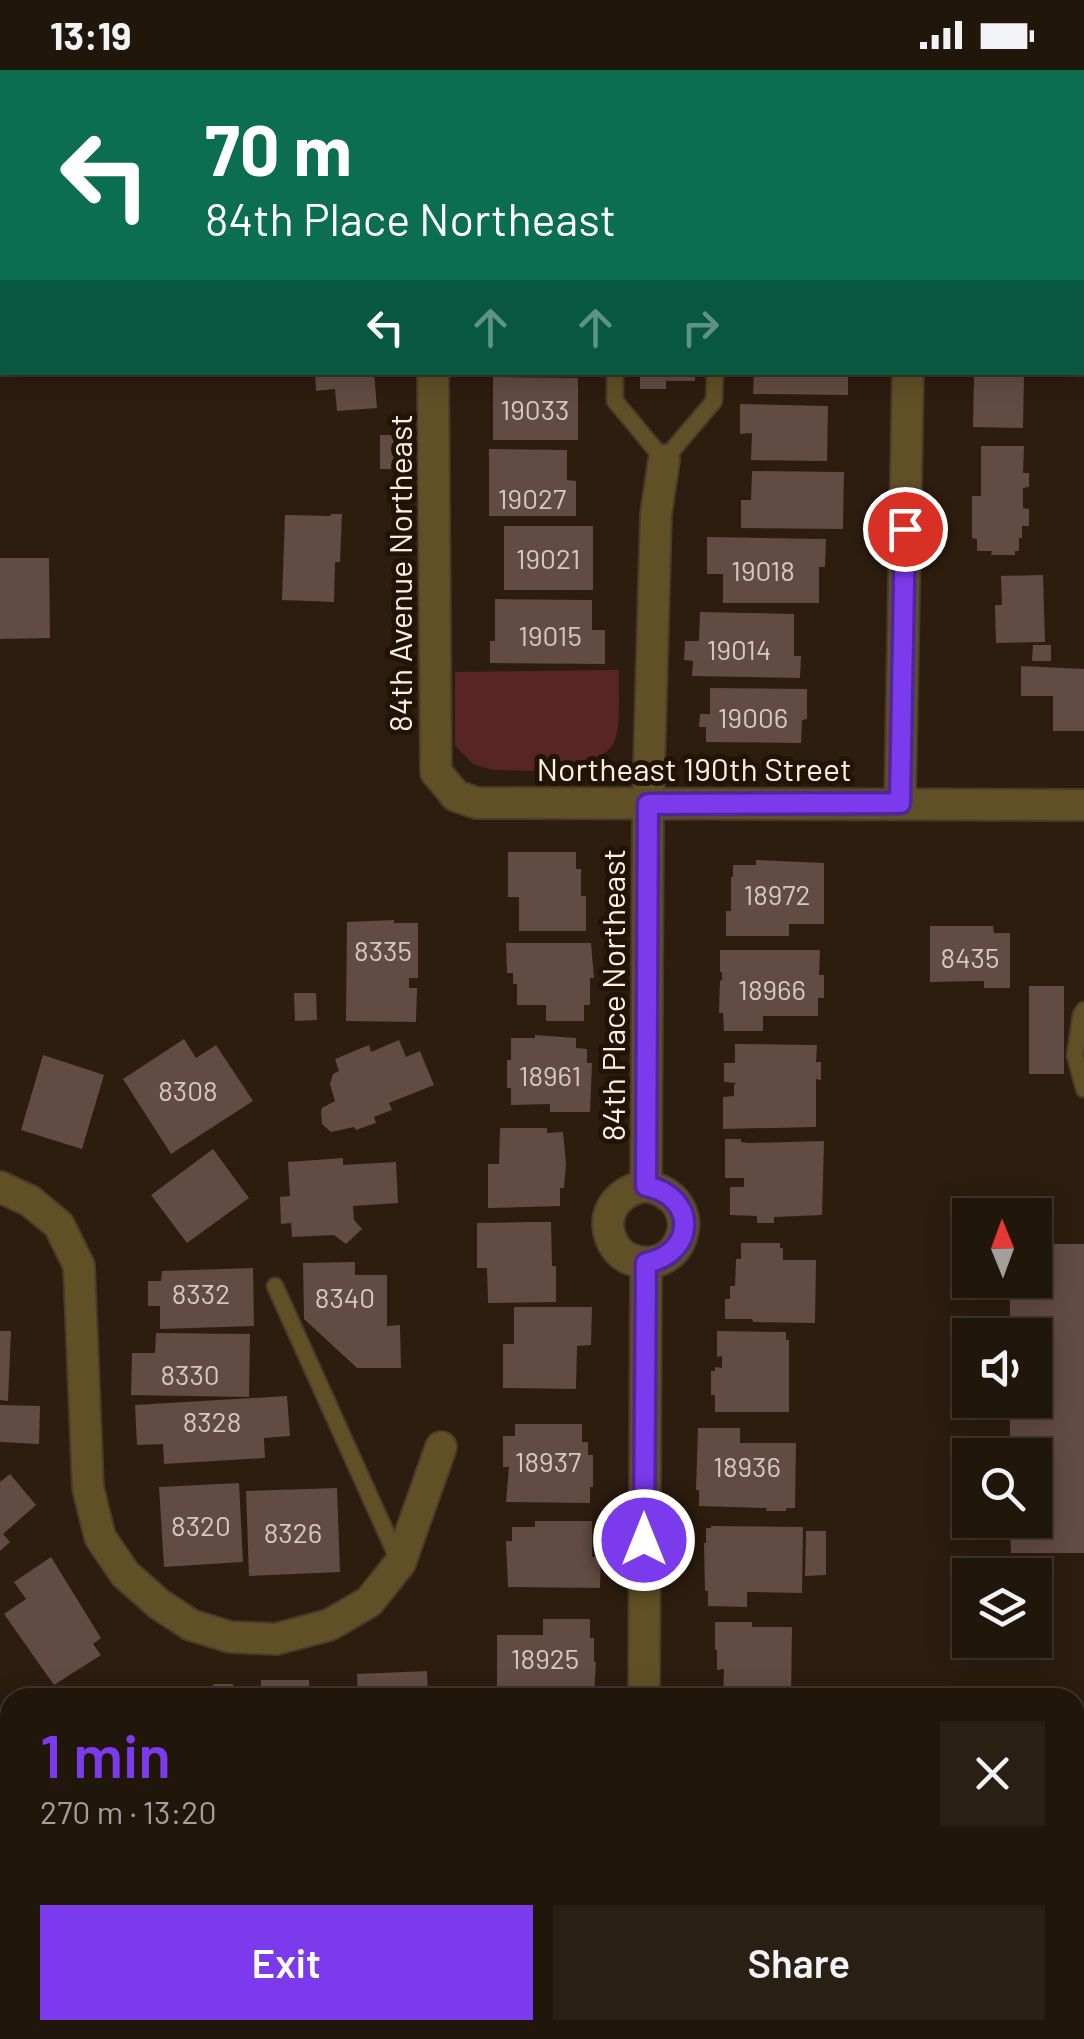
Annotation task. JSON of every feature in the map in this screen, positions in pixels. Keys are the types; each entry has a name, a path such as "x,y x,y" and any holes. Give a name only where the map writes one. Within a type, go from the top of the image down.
{"street":[{"name":"84th Avenue Northeast","path":"433,375 436,772"},
{"path":"900,803 908,375"},
{"name":"84th Place Northeast","path":"646,1186 648,804 656,514 664,460"},
{"name":"Northeast 190th Street","path":"436,772 456,796 478,803 1084,805"},
{"name":"84th Place Northeast","path":"646,1186 670,1195 679,1205 684,1231 670,1254 646,1263 621,1254 608,1231 608,1218 621,1195 646,1186"},
{"path":"0,1187 30,1201 59,1226 79,1266 88,1488 100,1536 126,1574 191,1625 230,1637 276,1640 328,1626 369,1602 400,1563 441,1447"},
{"path":"644,1688 646,1263"}],"lane":[{"path":"615,375 615,401 664,460 714,401 715,375"},
{"path":"1084,1010 1075,1055 1084,1089"},
{"path":"275,1286 400,1563"}],"shaded area":[{"path":"619,670 616,737 608,751 586,764 587,772 493,770 473,764 455,746 455,672"}],"building":[{"path":"315,375 374,375 377,408 337,411 335,389 316,391"},
{"path":"640,375 695,375 695,381 666,381 666,389 640,389"},
{"path":"754,375 848,375 848,395 753,394"},
{"path":"974,375 1024,375 1023,428 973,427"},
{"path":"493,377 578,378 578,440 493,440"},
{"path":"740,404 828,406 827,461 751,460 752,433 740,434"},
{"path":"380,435 410,435 410,469 380,469"},
{"path":"981,446 1024,446 1023,473 1029,473 1029,487 1023,488 1023,508 1029,509 1029,526 1022,526 1015,555 977,551 977,539 972,538 972,496 981,496"},
{"path":"489,449 567,450 567,480 576,481 576,516 489,516"},
{"path":"752,471 844,472 843,529 741,528 741,500 751,500"},
{"path":"342,514 334,602 282,600 285,515"},
{"path":"504,526 593,526 593,590 504,590"},
{"path":"707,537 826,539 825,567 819,567 819,603 723,603 723,574 707,574"},
{"path":"0,558 49,558 50,638 0,639"},
{"path":"1043,575 1045,642 996,643 995,605 1002,605 1001,576"},
{"path":"495,599 592,600 592,630 605,630 605,664 490,663 490,641 495,641"},
{"path":"700,612 794,614 794,656 801,656 800,678 692,676 693,661 684,660 685,641 699,641"},
{"path":"1033,645 1051,645 1051,661 1032,661"},
{"path":"1021,666 1084,669 1084,731 1053,731 1053,696 1021,696"},
{"path":"710,688 807,689 807,719 802,720 801,743 706,742 706,727 699,727 700,714 710,714"},
{"path":"508,852 576,852 576,869 581,869 581,896 586,896 586,931 519,931 519,897 508,897"},
{"path":"756,860 824,863 824,924 789,924 789,936 726,936 733,865 756,865"},
{"path":"347,922 418,923 418,978 409,978 409,988 417,988 416,1022 346,1021"},
{"path":"930,926 993,926 994,933 1010,933 1010,988 984,988 984,981 930,982"},
{"path":"506,943 591,943 594,978 590,978 590,1005 584,1005 584,1021 546,1021 546,1005 517,1005 517,984 513,984 513,973 507,973"},
{"path":"720,950 820,950 819,975 824,975 824,998 818,998 818,1016 763,1016 763,1031 724,1031 723,1013 719,1013"},
{"path":"1029,986 1064,986 1064,1074 1029,1074"},
{"path":"294,993 316,993 317,1020 295,1021"},
{"path":"511,1038 576,1038 576,1048 587,1049 587,1063 592,1063 590,1112 550,1112 550,1104 511,1105 507,1060 511,1060"},
{"path":"184,1039 196,1058 216,1045 253,1101 171,1154 123,1079"},
{"path":"399,1040 406,1057 420,1051 434,1085 389,1103 392,1110 374,1117 376,1123 331,1132 322,1124 321,1112 335,1101 330,1084 333,1074 339,1071 335,1059 369,1045 371,1052"},
{"path":"735,1044 817,1045 821,1080 816,1079 816,1127 723,1129 723,1097 734,1096 736,1083 724,1082 724,1063 735,1063"},
{"path":"43,1055 104,1075 82,1149 21,1130"},
{"path":"500,1128 563,1132 566,1164 560,1206 488,1208 488,1164 499,1164"},
{"path":"725,1139 748,1143 824,1141 822,1215 774,1217 774,1223 757,1223 757,1216 730,1215 730,1187 744,1187 744,1178 725,1178"},
{"path":"213,1149 249,1198 187,1243 151,1195"},
{"path":"343,1158 343,1165 396,1162 398,1203 353,1206 354,1220 362,1229 346,1244 334,1235 292,1237 291,1223 281,1224 280,1197 290,1196 288,1162"},
{"path":"551,1222 556,1302 488,1303 487,1268 477,1268 477,1223"},
{"path":"741,1243 780,1243 783,1260 816,1260 815,1323 725,1319 725,1299 730,1299 730,1286 735,1286"},
{"path":"1052,1244 1084,1244 1084,1553 1011,1553 1011,1538 1052,1538 1052,1438 1010,1438 1010,1418 1052,1418 1052,1318 1010,1318 1010,1298 1052,1298"},
{"path":"355,1262 355,1275 387,1275 387,1326 400,1325 401,1368 357,1368 304,1319 303,1263"},
{"path":"253,1268 254,1326 160,1329 160,1306 148,1306 148,1281 161,1281 162,1271"},
{"path":"514,1307 592,1307 591,1345 577,1346 576,1389 503,1388 503,1344 514,1344"},
{"path":"0,1331 11,1331 8,1401 0,1400"},
{"path":"717,1331 786,1332 789,1412 715,1412 711,1371 722,1368 722,1356 717,1357"},
{"path":"156,1333 250,1334 249,1397 131,1395 132,1353 155,1353"},
{"path":"287,1396 290,1436 264,1438 265,1458 164,1464 163,1444 137,1445 135,1405"},
{"path":"0,1405 40,1406 39,1444 0,1442"},
{"path":"515,1424 582,1424 582,1442 588,1442 588,1455 593,1455 590,1503 506,1502 509,1467 503,1467 503,1436 515,1436"},
{"path":"698,1428 740,1428 740,1443 796,1443 795,1508 766,1511 767,1508 699,1506"},
{"path":"10,1474 36,1505 3,1534 10,1542 0,1551 0,1482"},
{"path":"239,1483 243,1562 164,1567 159,1487"},
{"path":"337,1488 340,1572 249,1576 246,1491"},
{"path":"535,1521 592,1521 592,1557 601,1556 600,1588 508,1587 506,1541 512,1541 512,1527 535,1527"},
{"path":"803,1527 802,1593 747,1592 747,1607 708,1606 704,1543 706,1528"},
{"path":"806,1531 826,1531 826,1575 805,1576"},
{"path":"51,1557 101,1638 93,1644 101,1655 54,1685 4,1614 26,1599 14,1582"},
{"path":"543,1619 590,1619 596,1662 595,1688 497,1688 497,1635 543,1635"},
{"path":"715,1622 792,1627 791,1688 723,1688 724,1669 717,1670"},
{"path":"427,1671 428,1688 358,1688 357,1674"},
{"path":"261,1680 309,1680 309,1687 340,1687 340,1688 261,1688"},
{"path":"213,1684 233,1684 233,1688 212,1688"}],"route":[{"path":"644,1540 646,1263 670,1254 684,1231 679,1205 670,1195 646,1186 648,804 900,803 905,529"}]}
